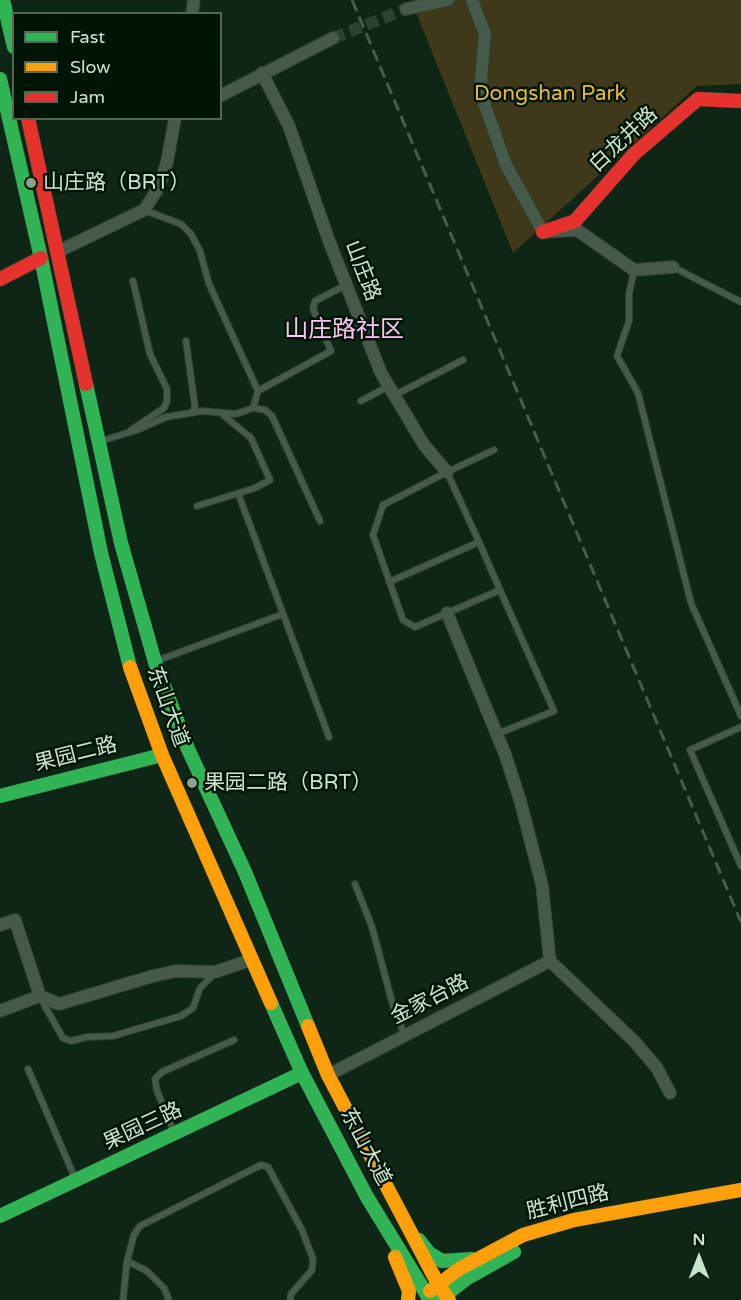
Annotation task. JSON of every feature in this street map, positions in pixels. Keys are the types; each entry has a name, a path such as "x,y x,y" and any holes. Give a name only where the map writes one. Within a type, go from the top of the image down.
{"main road":[{"path":"3,0 12,39"},
{"name":"东山大道","path":"0,80 41,258 101,553 129,665 162,755 302,1073 367,1197 436,1296"},
{"name":"白龙井路","path":"543,232 575,221 634,154 698,99 741,101"},
{"name":"东山大道","path":"28,120 101,441 121,543 155,662 188,749 245,872 328,1075 394,1201 436,1296"},
{"path":"0,279 41,258"},
{"name":"果园二路","path":"0,796 162,755"},
{"name":"果园三路","path":"0,1216 176,1135 302,1073"},
{"name":"胜利四路","path":"436,1296 523,1235 573,1220 741,1190"},
{"path":"367,1197 380,1231 402,1268 409,1290 408,1300"},
{"name":"胜利四路","path":"485,1261 582,1229 741,1199"},
{"path":"394,1201 429,1253 442,1261 485,1261"},
{"path":"464,1300 470,1284 485,1261"}],"street":[{"path":"406,9 448,0"},
{"path":"472,0 485,34 480,92 506,165 543,232 577,230 634,270 674,267"},
{"path":"222,95 333,38"},
{"name":"山庄路","path":"262,73 289,126 346,285 381,374 424,445 447,472"},
{"path":"57,252 144,210 159,187 176,120"},
{"path":"447,613 497,734 520,800 542,885 550,961 634,1041 657,1068 670,1092"},
{"path":"0,925 15,920 40,996"},
{"path":"0,1011 40,996 59,1004 176,971 215,972 253,959"},
{"name":"金家台路","path":"328,1075 550,961"}],"lane":[{"path":"144,210 181,224 191,234 200,251 208,284 258,391 253,408"},
{"path":"674,267 741,302"},
{"path":"634,270 629,294 629,321 617,356 638,393 691,603 741,716"},
{"path":"125,434 164,408 167,401 167,389 150,354 132,281"},
{"path":"258,391 331,351 313,309 315,301 346,285"},
{"path":"186,341 195,407 192,413"},
{"path":"361,401 464,360"},
{"path":"101,441 166,417 192,413 236,414 253,408 265,410 272,417 320,521"},
{"path":"197,506 238,494 266,484 270,480 269,473 251,438 221,414"},
{"path":"494,450 383,505 373,535 403,620 415,627 500,590"},
{"path":"447,472 554,711 497,734"},
{"path":"238,494 329,737"},
{"path":"389,582 479,542"},
{"path":"155,662 283,614"},
{"path":"741,727 690,750 741,866"},
{"path":"355,884 372,927 395,1013 405,1035"},
{"path":"40,996 63,1038 71,1041 87,1036 112,1036 181,1016 193,1008 200,988 215,972"},
{"path":"176,1135 157,1090 155,1079 162,1072 234,1040"},
{"path":"28,1069 77,1181"},
{"path":"123,1300 127,1260 134,1235 140,1226 261,1165 268,1167 302,1230 314,1259 312,1270 291,1294 290,1300"},
{"path":"127,1260 147,1271 164,1288 169,1300"}],"green space":[{"name":"Dongshan Park","path":"411,0 741,0 741,84 697,86 513,253"}],"tunnel":[{"path":"333,38 406,9"}],"railway":[{"path":"352,0 741,922"}],"traffic: fast":[{"path":"3,0 12,38"},
{"path":"0,79 41,258 101,553 130,667"},
{"path":"86,384 121,543 155,662 188,749 245,872 308,1026"},
{"path":"0,796 162,755"},
{"path":"271,1003 302,1073 367,1197 430,1300"},
{"path":"0,1216 302,1073"},
{"path":"419,1240 429,1253 442,1261 472,1259"},
{"path":"439,1300 466,1279 514,1252"}],"traffic: slow":[{"path":"130,667 162,755 271,1003"},
{"path":"308,1026 328,1075 438,1284 449,1300"},
{"path":"430,1291 459,1269 523,1235 574,1220 741,1190"},
{"path":"395,1257 409,1291 408,1300"}],"traffic: jam":[{"path":"543,232 575,221 634,154 698,99 741,101"},
{"path":"28,120 86,384"},
{"path":"0,279 41,258"}],"place":[{"name":"山庄路（BRT）","path":"31,183"},
{"name":"果园二路（BRT）","path":"192,783"}],"district":[{"name":"山庄路社区","path":"344,331"}]}
